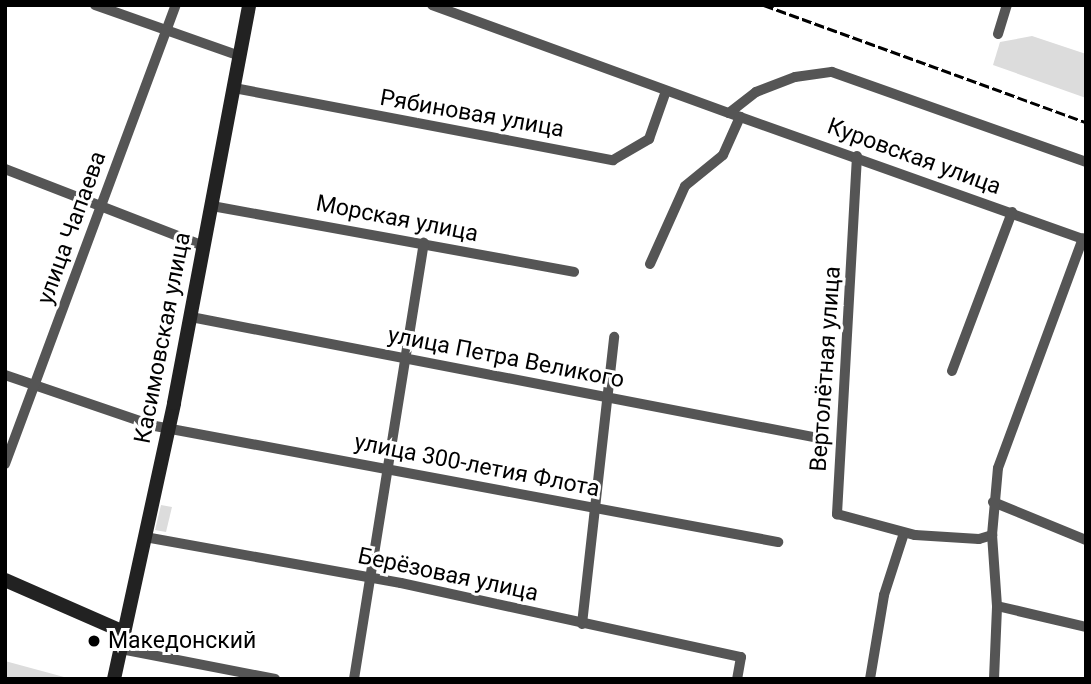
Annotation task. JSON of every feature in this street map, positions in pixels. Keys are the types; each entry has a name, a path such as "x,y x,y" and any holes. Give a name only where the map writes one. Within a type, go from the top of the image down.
{"main road":[{"name":"Касимовская улица","path":"114,679 169,429 249,5"},
{"path":"5,580 124,632"}],"street":[{"path":"95,5 240,56"},
{"name":"улица Чапаева","path":"5,464 176,5"},
{"name":"Куровская улица","path":"432,5 1084,239"},
{"path":"998,34 1007,5"},
{"path":"729,113 756,92 795,77 832,72 1086,162"},
{"name":"Рябиновая улица","path":"234,88 613,160 649,139 666,91"},
{"path":"650,264 685,186 723,155 740,117"},
{"name":"Вертолётная улица","path":"857,156 849,362 836,510 842,517 904,533 978,539 992,535"},
{"path":"5,169 204,246"},
{"name":"Морская улица","path":"212,205 574,272"},
{"path":"952,371 1012,212"},
{"path":"994,679 997,606 992,535 998,468 1084,239"},
{"path":"354,679 368,577 407,358 424,243"},
{"name":"улица Петра Великого","path":"191,317 813,437"},
{"path":"582,624 596,508 605,397 614,337"},
{"name":"улица 300-летия Флота","path":"5,376 132,421 169,429 778,542"},
{"path":"993,502 1086,540"},
{"path":"870,679 884,595 904,533"},
{"name":"Берёзовая улица","path":"145,537 368,577 741,657 737,679"},
{"path":"997,606 1086,627"},
{"path":"121,649 275,679"}],"shaded area":[{"path":"1032,36 1086,54 1086,98 993,65 1000,42"},
{"path":"161,505 172,507 166,532 155,530"},
{"path":"5,661 64,677 90,679 5,679"}],"railway":[{"path":"764,5 1086,122"}],"place":[{"name":"Македонский","path":"94,641"}]}
